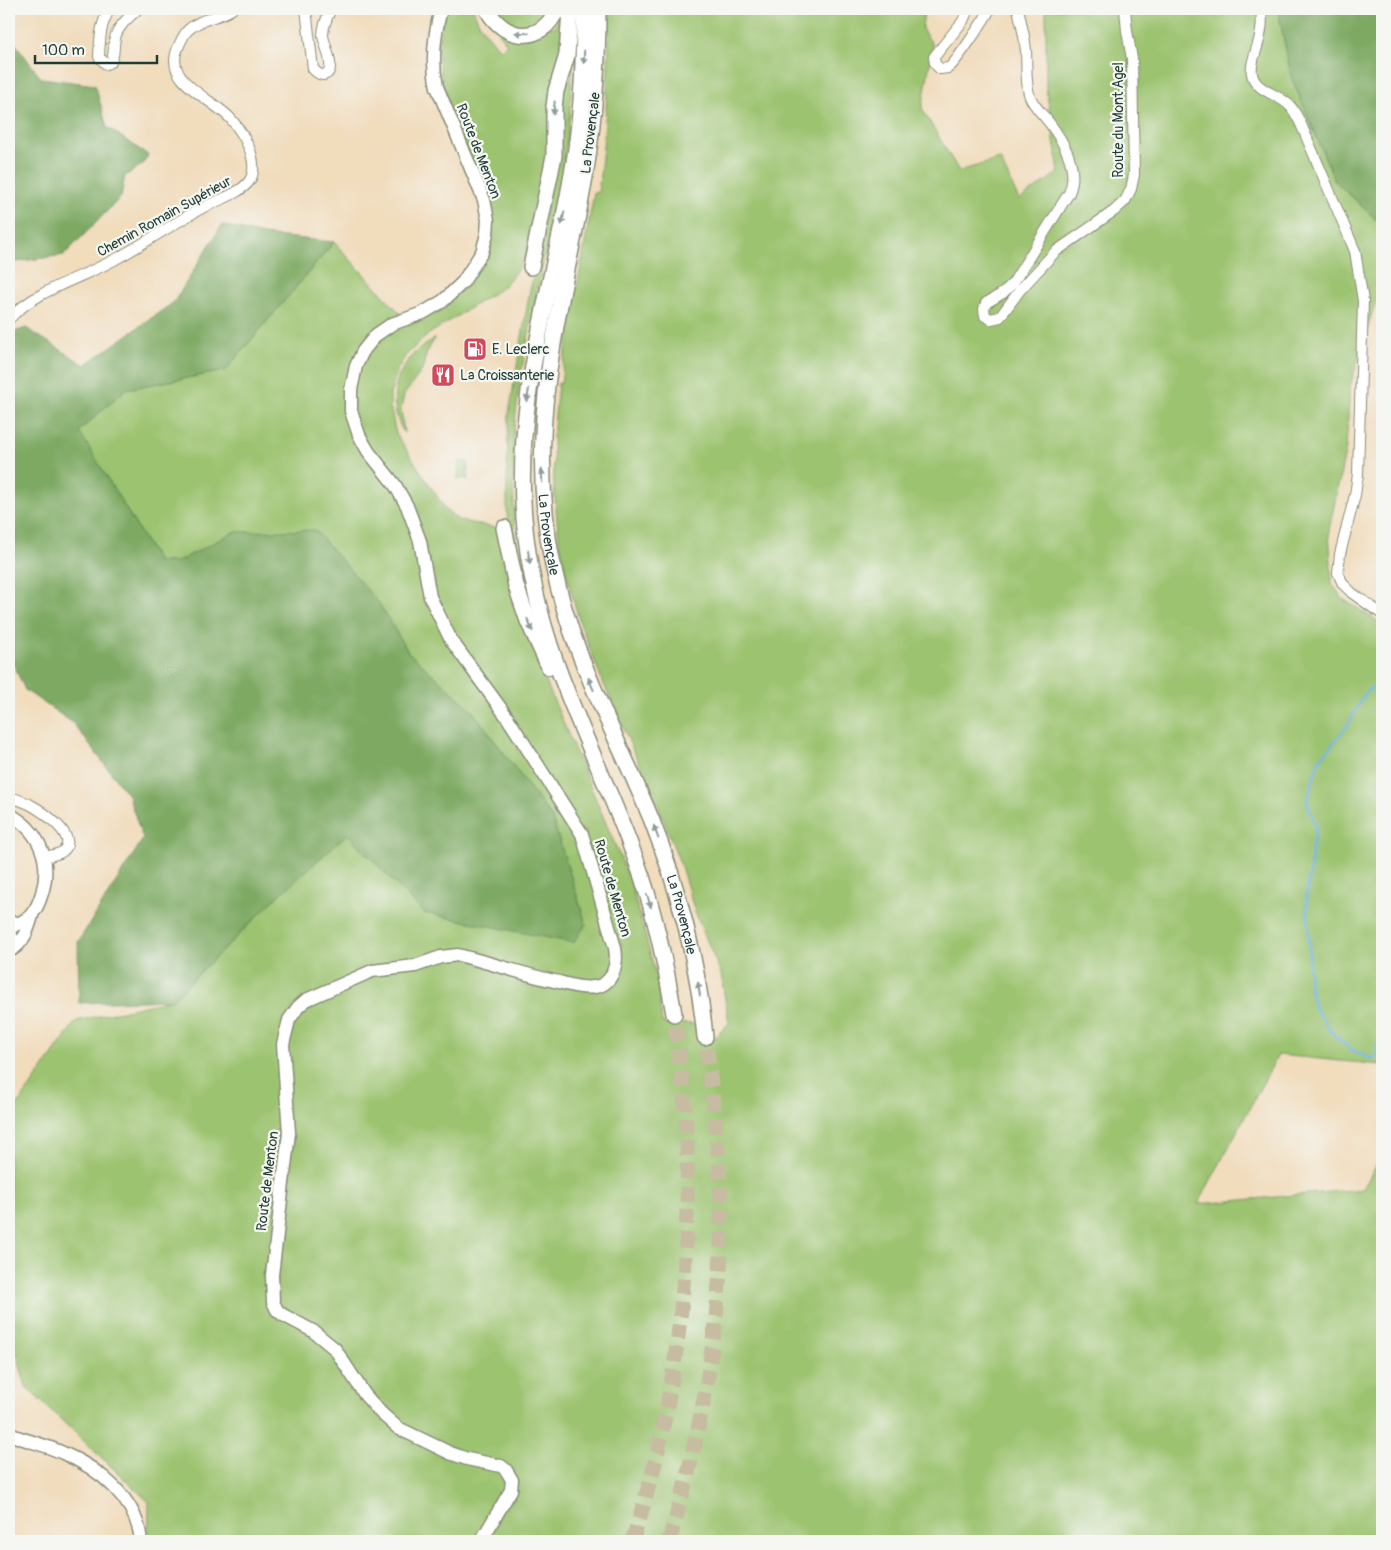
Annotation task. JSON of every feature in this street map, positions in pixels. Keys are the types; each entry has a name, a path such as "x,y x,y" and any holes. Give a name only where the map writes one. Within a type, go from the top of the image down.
{"highway":[{"path":"487,9 491,17 503,28 510,32 525,34 538,31 544,27 550,22 557,9"},
{"path":"532,266 554,156 554,107 556,91 567,55 570,9"},
{"name":"La Provençale","path":"584,9 584,56 580,111 572,173 531,374 525,424 522,474 526,538 541,613 555,660 642,877 660,939 674,1014"},
{"name":"La Provençale","path":"598,9 596,81 590,142 581,198 551,347 545,390 542,451 546,521 556,582 576,646 604,715 652,822 680,904 695,970 704,1037"},
{"path":"504,528 516,586 528,621 560,693 594,758"}],"main road":[{"name":"Route de Menton","path":"441,9 433,53 434,72 437,86 484,200 488,220 487,234 482,252 474,266 463,282 444,301 422,313 392,324 376,335 363,351 356,366 351,390 351,411 368,451 395,486 407,506 420,541 430,597 451,640 507,717 582,834 615,948 617,962 610,978 602,985 594,988 545,979 465,957 447,956 415,966 372,971 306,1000 298,1006 289,1020 284,1044 289,1133 286,1168 276,1231 272,1289 277,1310 288,1318 313,1330 328,1342 341,1357 365,1396 389,1421 408,1434 440,1449 467,1459 501,1466 510,1475 512,1484 510,1493 481,1541"},
{"path":"9,814 17,818 30,832 46,867 43,889 24,936 17,947 9,951"},
{"path":"9,944 12,938 12,924 32,900 39,884 42,855"},
{"path":"12,924 33,912"},
{"path":"12,924 24,936"},
{"path":"9,1434 63,1453 86,1465 107,1481 119,1491 130,1506 137,1520 141,1541"}],"street":[{"path":"110,9 103,19 98,57 106,64 111,62 114,57 114,40 118,30 138,9"},
{"name":"Chemin Romain Supérieur","path":"9,319 18,308 114,260 202,208 244,188 251,179 253,170 252,156 242,133 230,118 212,102 197,93 174,67 175,55 181,41 189,30 200,22 224,14 232,9"},
{"path":"306,9 313,69 317,74 323,75 330,66 330,57 323,37 325,23 331,9"},
{"path":"968,9 962,21 934,57 935,64 940,69 948,68 955,63 964,46 986,19 990,9"},
{"name":"Route du Mont Agel","path":"1018,9 1026,48 1029,95 1034,105 1062,142 1073,168 1074,177 1069,193 1013,283 1003,293 986,303 984,309 985,316 991,319 1000,317 1020,290 1055,252 1114,211 1125,201 1131,189 1134,175 1132,59 1126,31 1125,9"},
{"path":"1261,9 1261,31 1252,65 1252,74 1256,83 1283,100 1300,122 1355,252 1360,274 1363,301 1358,474 1355,495 1340,554 1338,573 1343,584 1352,593 1382,614"},
{"path":"9,797 41,811 64,831 68,838 68,845 64,851 42,855"}],"green space":[{"path":"9,9 15,9 9,35"},
{"path":"446,9 473,9 480,25 500,50 507,44 499,33 554,27 565,9 549,145 527,251 518,269 503,287 429,334 406,355 398,368 390,394 390,406 396,434 446,510 458,520 496,528 500,532 519,618 630,880 657,979 662,1023 696,1024 698,1041 715,1037 729,1023 721,974 695,912 680,863 660,811 602,680 581,626 559,540 554,488 553,437 558,383 561,384 594,193 598,192 601,169 606,100 609,9 924,9 922,29 933,45 922,109 959,171 1000,159 1019,200 1059,172 1046,88 1046,9 1278,9 1291,76 1335,181 1382,225 1382,281 1350,386 1346,448 1329,530 1332,584 1343,599 1382,624 1382,1065 1278,1055 1198,1204 1363,1189 1382,1155 1382,1541 148,1541 149,1502 26,1387 9,1324 9,1117 76,1021 172,1000 273,901 347,833 424,913 586,924 552,818 471,709 408,652 378,602 234,532 177,562 158,562 79,431 126,389 225,371 334,242 410,324 465,288 481,264 490,232 443,91 437,44"},
{"path":"496,9 547,9 536,21 522,26 507,21"},
{"path":"1278,9 1382,9 1382,225 1335,181 1291,76"},
{"path":"9,35 41,78 95,85 107,127 148,155 143,164 125,176 121,197 64,255 9,263"},
{"path":"573,53 570,115 561,185 538,286 520,379 514,430 515,533 518,559 531,618 514,562 507,515 509,413 530,290 540,252 559,109"},
{"path":"222,225 263,235 334,242 225,371 126,389 79,431 158,562 177,562 234,532 315,530 378,602 408,652 471,709 552,818 586,924 574,943 424,913 347,834 273,901 172,1000 79,1003 78,942 143,839 128,795 73,723 25,690 9,654 9,330 11,333 26,328 85,365 174,302"},
{"path":"435,338 427,352 422,370 404,395 401,409 404,433 396,414 396,385 399,376 412,355"},
{"path":"459,462 468,462 468,479 458,479"}],"waterway":[{"path":"1382,683 1365,693 1348,725 1318,762 1307,801 1316,828 1306,895 1309,934 1309,984 1315,1009 1336,1037 1352,1050 1372,1059 1376,1056 1382,1020"}],"tunnel":[{"path":"632,1541 647,1493 669,1395 677,1346 686,1246 687,1146 684,1096 674,1014"},
{"path":"669,1541 688,1475 702,1408 713,1340 720,1271 720,1183 705,1037"}],"place":[{"name":"E. Leclerc","path":"475,349"},
{"name":"La Croissanterie","path":"443,375"}]}
